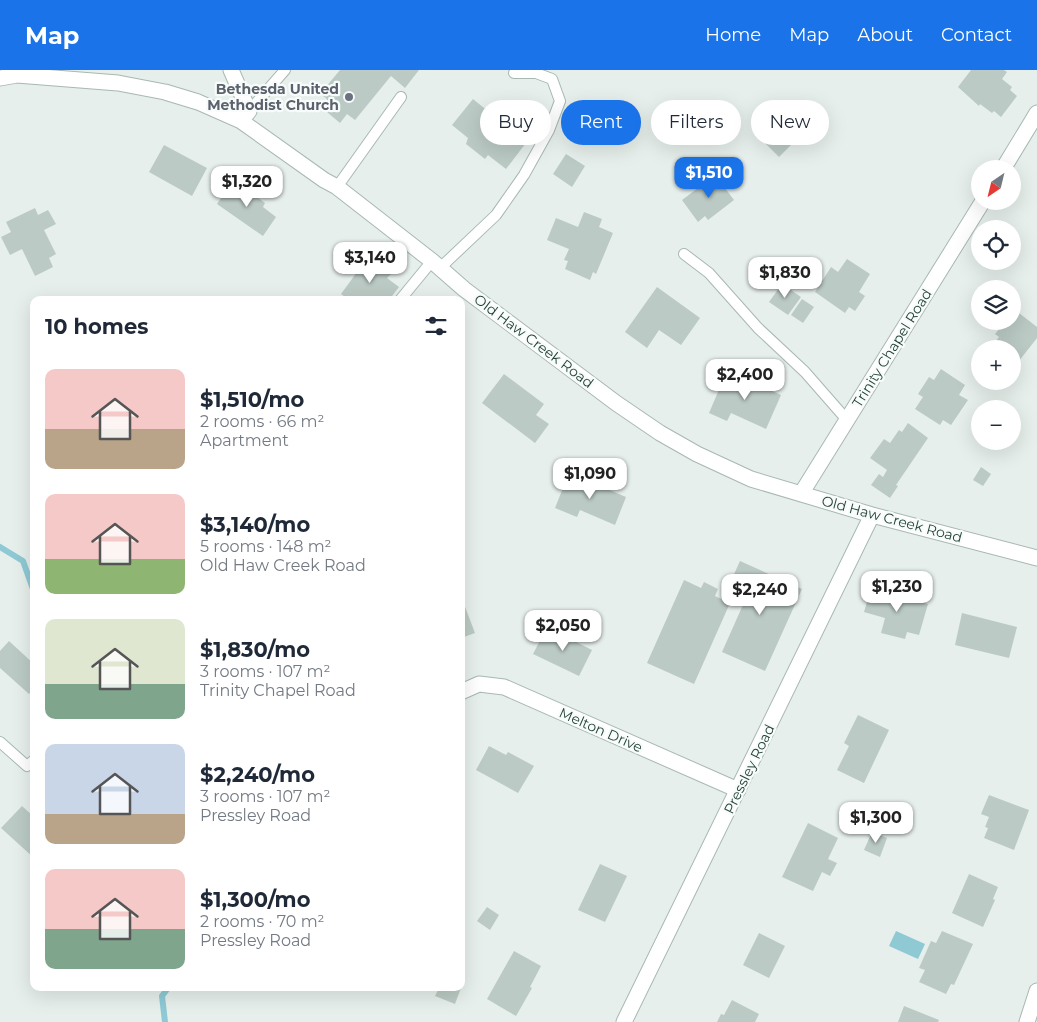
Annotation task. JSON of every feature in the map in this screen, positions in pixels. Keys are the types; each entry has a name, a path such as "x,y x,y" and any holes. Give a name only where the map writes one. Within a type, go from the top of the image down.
{"street":[{"path":"231,70 245,116"},
{"name":"Old Haw Creek Road","path":"0,78 25,76 118,83 165,92 245,116 324,180 337,187 436,264 464,289 616,403 660,433 697,454 751,479 872,515 1037,558"},
{"path":"1008,160 1037,113"},
{"name":"Trinity Chapel Road","path":"801,494 976,210"},
{"name":"Pressley Road","path":"624,1022 872,515"},
{"name":"Melton Drive","path":"465,690 479,684 504,687 738,790"},
{"path":"1027,1022 1037,992"}],"lane":[{"path":"245,116 285,70"},
{"path":"404,296 436,264 496,215 524,175 552,123 560,101 552,79 536,73 514,73"},
{"path":"337,187 401,98"},
{"path":"684,254 709,272 758,328 805,372 847,420"},
{"path":"0,742 27,766 30,763"}],"water":[{"path":"896,931 925,944 918,959 889,946"}],"building":[{"name":"Bethesda United Methodist Church","path":"340,70 419,70 405,88 391,76 355,120 347,114 340,123 321,107 327,99 320,94"},
{"path":"971,70 1004,70 1007,72 1002,79 1012,87 1010,90 1017,96 1001,117 980,104 979,106 958,87"},
{"path":"473,99 480,105 480,145 524,145 506,169 488,155 485,159 466,144 468,138 452,125"},
{"path":"164,145 207,168 192,196 149,172"},
{"path":"767,145 791,145 779,157"},
{"path":"566,154 585,166 572,187 553,174"},
{"path":"718,173 728,186 725,188 734,200 708,220 705,216 698,222 682,200"},
{"path":"233,180 265,203 263,207 276,217 263,236 217,204"},
{"path":"35,208 38,215 48,210 56,224 44,230 56,254 49,258 53,267 35,276 22,249 10,255 1,237 11,232 6,222"},
{"path":"584,212 602,219 599,227 613,233 596,274 593,272 590,280 565,269 568,261 564,260 569,249 547,240 556,218 578,227"},
{"path":"368,257 391,274 387,278 399,287 392,296 344,296 341,294"},
{"path":"847,259 870,274 859,292 865,296 855,311 849,307 845,313 815,292 831,267 838,272"},
{"path":"782,284 801,297 788,315 769,302"},
{"path":"657,287 700,318 681,345 659,330 647,348 625,332"},
{"path":"802,299 814,307 803,323 791,315"},
{"path":"1021,315 1037,327 1037,338 1021,358 1021,340 997,340 999,337 995,334 998,330 1021,330"},
{"path":"941,369 965,385 959,395 968,400 951,425 943,420 940,425 915,409 923,397 918,394 929,377 934,380"},
{"path":"727,371 781,395 766,429 731,413 727,421 709,413"},
{"path":"504,374 544,404 536,415 549,424 535,443 482,403"},
{"path":"908,423 928,438 896,485 898,486 890,498 871,485 879,474 883,477 887,470 870,458 884,439 890,443 899,430 902,432"},
{"path":"981,467 991,474 983,486 973,480"},
{"path":"569,473 626,497 615,525 580,510 577,517 555,508"},
{"path":"740,561 802,589 765,671 722,652 750,589 731,581"},
{"path":"684,580 701,588 704,582 718,589 715,596 730,603 694,684 647,663"},
{"path":"871,588 928,604 919,635 907,632 905,639 881,633 885,618 864,612"},
{"path":"465,607 475,633 465,637"},
{"path":"962,613 1017,627 1009,658 955,645"},
{"path":"547,627 592,650 579,676 533,654"},
{"path":"9,641 30,660 29,694 0,668 0,651"},
{"path":"858,715 889,730 864,783 837,770 849,746 844,743"},
{"path":"489,746 506,755 508,752 534,766 518,793 476,770"},
{"path":"989,795 1029,810 1014,850 984,838 988,828 985,827 989,817 981,814"},
{"path":"22,806 30,813 30,854 1,828"},
{"path":"808,823 838,838 828,859 837,863 830,876 822,872 813,891 782,877"},
{"path":"872,832 887,838 880,857 864,850"},
{"path":"600,864 627,876 605,922 578,910"},
{"path":"969,874 998,887 993,899 995,900 983,927 952,913"},
{"path":"487,907 499,915 490,930 477,921"},
{"path":"942,931 973,944 954,985 951,984 946,994 919,982 925,970 919,968 931,941 936,943"},
{"path":"759,933 785,946 769,978 743,965"},
{"path":"514,951 541,966 530,987 532,988 516,1016 487,999"},
{"path":"438,991 460,991 455,1004 435,996"},
{"path":"732,1000 759,1014 755,1022 717,1022 721,1014 724,1015"},
{"path":"904,1006 939,1020 938,1022 898,1022"}],"waterway":[{"path":"0,547 23,561 30,581"},
{"path":"165,1022 162,996 166,991"}],"place":[{"name":"Bethesda United Methodist Church","path":"349,97"}]}
